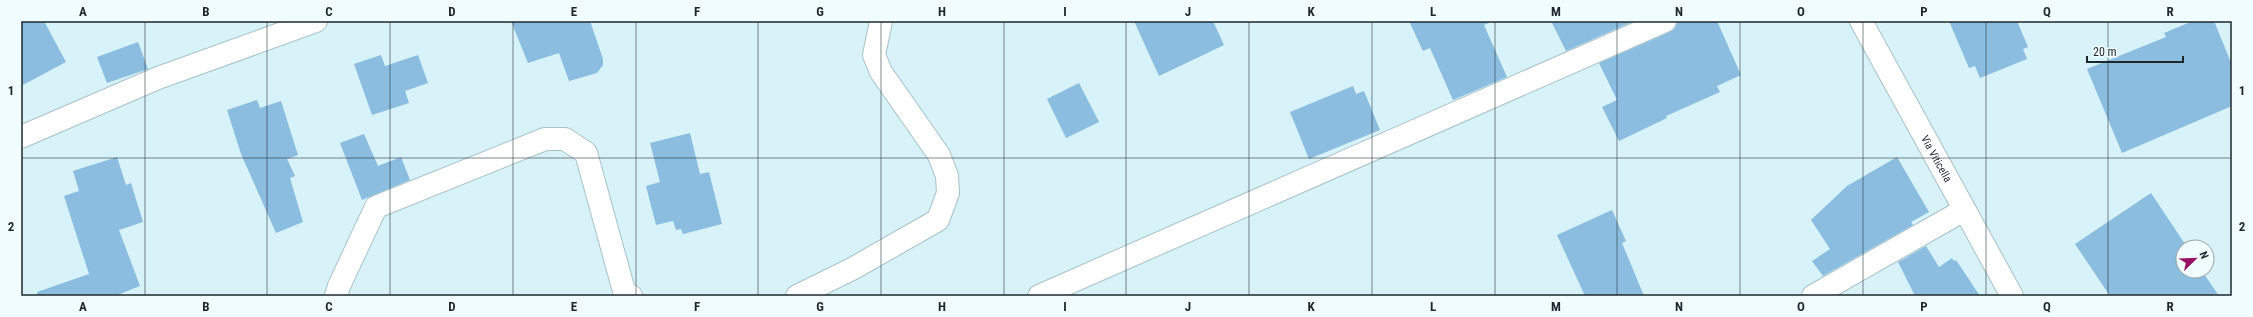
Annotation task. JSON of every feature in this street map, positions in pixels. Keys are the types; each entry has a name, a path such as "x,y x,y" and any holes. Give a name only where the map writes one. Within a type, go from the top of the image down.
{"street":[{"path":"21,137 158,78 316,21"},
{"path":"797,296 852,269 938,220 948,193 947,176 939,155 881,72 874,55 881,21"},
{"path":"1039,296 1665,21"},
{"name":"Via Viticella","path":"1861,21 2012,296"},
{"path":"336,296 339,286 376,207 545,139 565,139 586,153 624,291 631,296"},
{"path":"1812,296 1964,210"}],"building":[{"path":"21,21 44,21 66,62 21,86"},
{"path":"511,21 590,21 603,59 603,65 597,73 569,81 559,53 528,63"},
{"path":"1134,21 1213,21 1224,45 1159,76"},
{"path":"1409,21 1493,21 1484,25 1507,77 1453,100 1430,48 1423,51"},
{"path":"1551,21 1634,21 1566,51"},
{"path":"1677,21 1717,21 1741,75 1717,86 1720,92 1666,116 1667,118 1619,141 1602,107 1617,100 1599,63 1670,32 1675,28"},
{"path":"1949,21 2017,21 2028,47 2023,49 2027,59 1980,78 1975,66 1969,68"},
{"path":"2193,21 2214,21 2232,65 2232,106 2122,153 2087,69 2166,37 2164,33"},
{"path":"138,42 148,69 107,83 97,57"},
{"path":"381,55 385,66 418,55 428,83 405,91 409,103 372,115 354,64"},
{"path":"1079,83 1099,122 1066,138 1047,99"},
{"path":"1353,86 1356,94 1364,91 1380,130 1309,159 1290,112"},
{"path":"257,100 260,108 281,101 298,155 287,159 295,176 290,178 303,222 276,233 241,154 227,110"},
{"path":"690,133 700,174 709,172 722,224 683,234 681,229 676,230 673,221 656,225 646,186 660,182 650,143"},
{"path":"364,134 378,166 401,157 410,180 362,200 340,143"},
{"path":"117,157 126,185 131,183 143,222 119,230 140,286 115,296 38,296 37,292 89,274 64,196 79,191 73,171"},
{"path":"1897,157 1929,212 1911,222 1913,225 1823,276 1812,261 1830,249 1811,220 1847,186"},
{"path":"2151,193 2182,239 2175,239 2175,279 2207,279 2219,296 2110,296 2075,244"},
{"path":"1612,210 1626,241 1622,243 1644,296 1585,296 1557,235"},
{"path":"1926,246 1939,267 1952,258 1954,261 1956,260 1980,296 1915,296 1898,262"}]}
